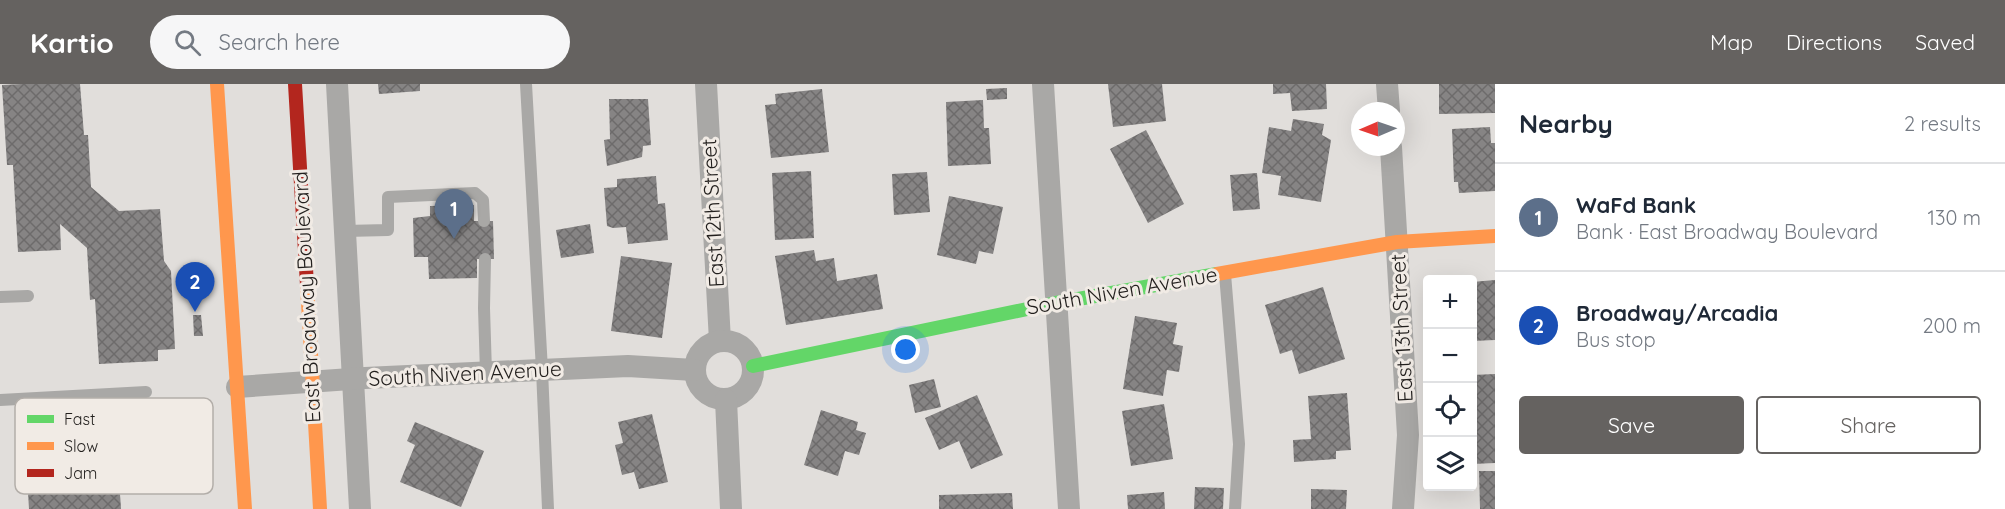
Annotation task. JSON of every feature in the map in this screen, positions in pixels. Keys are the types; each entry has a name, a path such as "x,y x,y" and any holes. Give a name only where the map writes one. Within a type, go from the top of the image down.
{"main road":[{"path":"217,84 245,509"},
{"name":"East Broadway Boulevard","path":"295,84 320,509"},
{"name":"South Niven Avenue","path":"753,366 1056,303 1397,242 1495,236"}],"street":[{"name":"East Broadway Boulevard","path":"337,84 360,509"},
{"name":"East 12th Street","path":"706,84 720,342"},
{"path":"1042,84 1069,509"},
{"path":"1388,84 1389,102"},
{"name":"East 13th Street","path":"1392,156 1408,435 1403,509"},
{"path":"720,342 735,343 743,348 749,355 753,366 750,383 745,391 737,397 726,400 708,396 696,380 694,370 700,352 720,342"},
{"name":"South Niven Avenue","path":"237,387 352,379 628,366 694,370"},
{"path":"726,400 731,509"}],"lane":[{"path":"526,84 548,509"},
{"path":"345,231 388,230 388,197 475,193 483,200 484,221"},
{"path":"485,259 486,373"},
{"path":"1224,273 1239,444 1235,509"},
{"path":"0,297 28,296"},
{"path":"36,398 146,392"},
{"path":"0,400 15,399"}],"building":[{"path":"80,84 84,135 88,135 91,187 119,211 160,209 164,261 171,271 175,349 158,350 158,361 99,364 95,299 90,300 87,248 60,224 61,250 18,252 13,165 7,165 2,85"},
{"path":"378,84 420,84 420,91 379,94"},
{"path":"1108,84 1162,84 1166,121 1113,127"},
{"path":"1273,84 1326,84 1327,109 1292,111 1290,93 1273,94"},
{"path":"1439,84 1495,84 1495,113 1439,114"},
{"path":"1007,88 1007,99 987,100 986,89"},
{"path":"822,89 829,152 771,158 765,105 776,104 775,94"},
{"path":"609,99 648,99 651,145 643,146 642,157 607,166 604,140 610,139"},
{"path":"983,100 984,128 989,128 991,164 948,166 946,102"},
{"path":"1293,119 1324,124 1322,135 1331,140 1321,202 1278,195 1281,176 1262,173 1269,127 1291,131"},
{"path":"1490,127 1491,143 1495,143 1495,191 1459,193 1458,182 1454,182 1452,129"},
{"path":"1146,130 1184,204 1148,223 1110,149"},
{"path":"811,171 814,238 775,240 772,173"},
{"path":"927,172 930,212 894,215 892,174"},
{"path":"1257,173 1260,209 1233,211 1230,175"},
{"path":"656,176 658,204 665,203 668,240 628,244 626,227 607,226 604,188 617,187 617,179"},
{"path":"949,196 1003,207 993,254 979,251 976,264 937,255"},
{"path":"474,205 474,221 493,221 494,259 477,259 477,278 429,279 428,257 414,257 413,218 430,216 430,206"},
{"path":"590,224 594,253 561,258 556,230"},
{"path":"814,250 816,261 834,258 837,281 877,274 883,309 786,325 775,256"},
{"path":"621,256 672,263 662,338 611,331"},
{"path":"1495,280 1495,340 1477,341 1477,282"},
{"path":"1323,287 1345,359 1299,374 1292,350 1280,354 1265,305"},
{"path":"193,315 201,315 203,336 194,336"},
{"path":"1135,316 1177,323 1173,344 1183,346 1179,372 1167,370 1163,396 1123,389"},
{"path":"1495,374 1495,463 1477,464 1477,375"},
{"path":"934,379 941,407 915,413 909,385"},
{"path":"1347,393 1351,450 1336,451 1336,459 1294,462 1293,440 1311,439 1308,396"},
{"path":"977,395 1003,455 971,469 959,441 939,450 925,418"},
{"path":"1164,404 1173,459 1131,466 1122,411"},
{"path":"821,410 858,422 856,430 866,433 859,455 845,451 838,476 804,465"},
{"path":"652,414 668,482 639,489 634,472 622,475 615,445 623,443 618,422"},
{"path":"415,422 484,451 461,507 400,482 415,445 407,441"},
{"path":"1479,471 1495,471 1495,509 1480,509"},
{"path":"1195,487 1224,488 1223,509 1194,509"},
{"path":"1311,489 1347,490 1346,509 1311,509"},
{"path":"1164,492 1165,509 1128,509 1127,495"},
{"path":"1012,493 1013,509 939,509 939,495"},
{"path":"28,494 120,494 121,509 29,509"}],"traffic: fast":[{"path":"753,366 1056,303 1217,274"}],"traffic: slow":[{"path":"217,84 245,509"},
{"path":"1217,274 1397,242 1495,236"},
{"path":"307,285 320,509"}],"traffic: jam":[{"path":"295,84 307,285"}],"place":[{"name":"WaFd Bank","path":"454,239"},
{"name":"Broadway/Arcadia","path":"195,312"}]}
